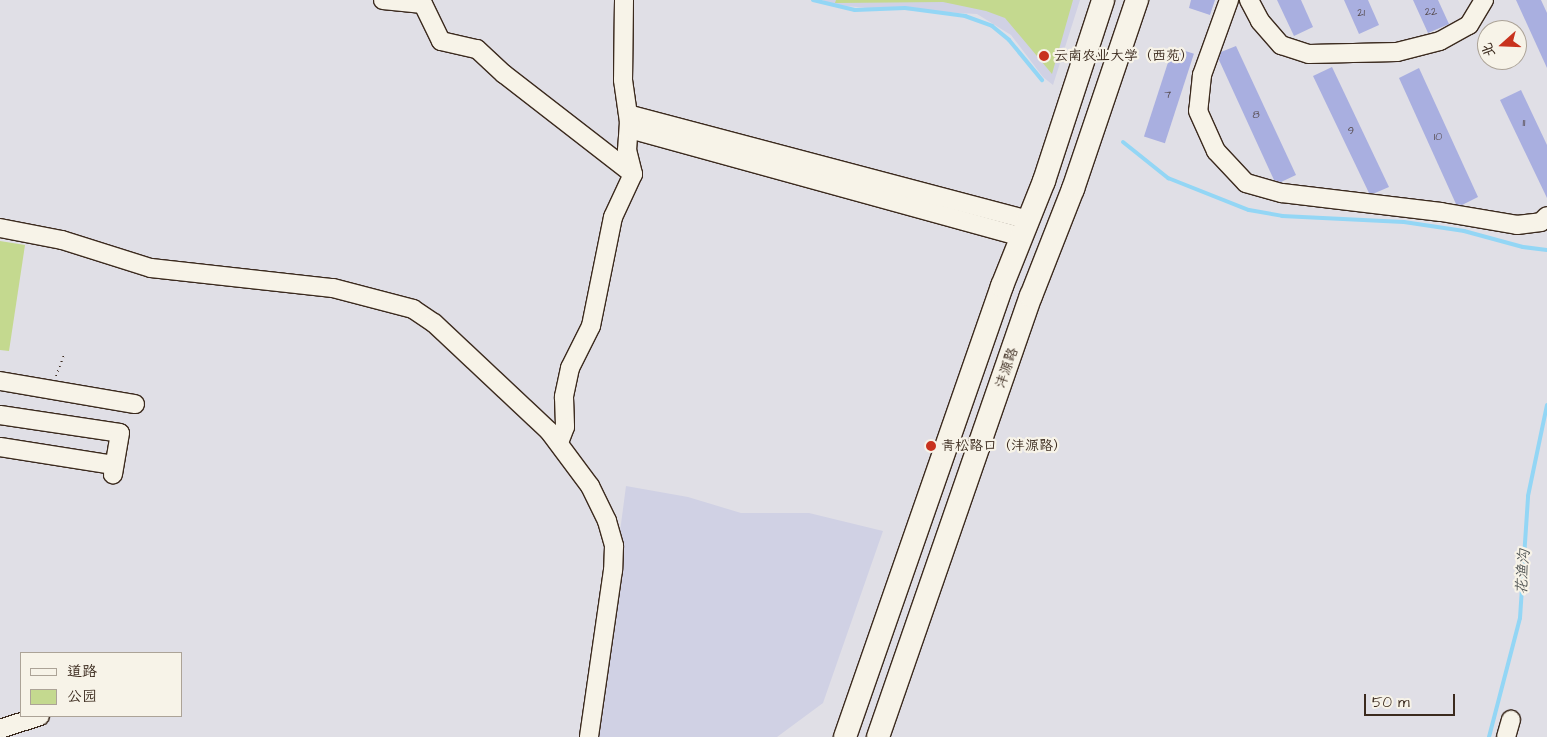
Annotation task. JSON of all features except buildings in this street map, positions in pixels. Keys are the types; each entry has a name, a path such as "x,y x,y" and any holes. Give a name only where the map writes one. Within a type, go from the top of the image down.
{"main road":[{"path":"845,737 1002,286 1025,229 1103,0"},
{"name":"沣源路","path":"878,737 1031,296 1137,0"},
{"path":"1025,229 1026,238 1035,247 1048,245 1053,239"},
{"path":"1002,286 1008,279 1022,278 1028,283 1031,296"}],"street":[{"path":"383,0 423,4 441,41 477,49 504,74 633,174"},
{"path":"624,0 623,80 629,122"},
{"path":"1229,0 1202,75 1198,112 1216,151 1246,183 1282,193 1422,209 1517,226 1541,222 1547,216"},
{"path":"1249,0 1260,21 1281,45 1309,54 1397,52 1440,41 1469,25 1484,0"},
{"path":"559,443 565,427 564,397 570,368 591,326 613,217 633,174 627,150 631,115 1025,229"},
{"path":"3,231 62,240 151,268 332,288 413,309 434,323 559,443 590,486 607,521 614,546 613,570 589,737"},
{"path":"0,381 135,404"},
{"path":"0,415 120,433 114,469 0,447"},
{"path":"0,729 37,717"},
{"path":"1506,737 1511,720"}],"shaded area":[{"name":"云南农业大学（西苑）","path":"822,0 1080,0 1053,85 1043,77 1011,35 977,14 868,8 835,5"},
{"path":"626,486 688,497 741,513 809,513 883,531 823,703 777,737 593,737"}],"green space":[{"name":"云南农业大学（西苑）","path":"836,0 1073,0 1052,74 1005,18 986,11 943,2 835,3"},
{"path":"0,241 25,245 9,351 0,350"}],"waterway":[{"path":"813,0 855,10 905,8 965,16 992,26 1009,40 1042,80"},
{"path":"1123,142 1168,178 1249,210 1282,216 1404,222 1464,231 1523,247 1547,250"},
{"name":"花渔沟","path":"1489,737 1520,618 1528,496 1547,405"}],"place":[{"name":"云南农业大学（西苑）","path":"1044,56"},
{"name":"青松路口（沣源路）","path":"931,446"}]}
